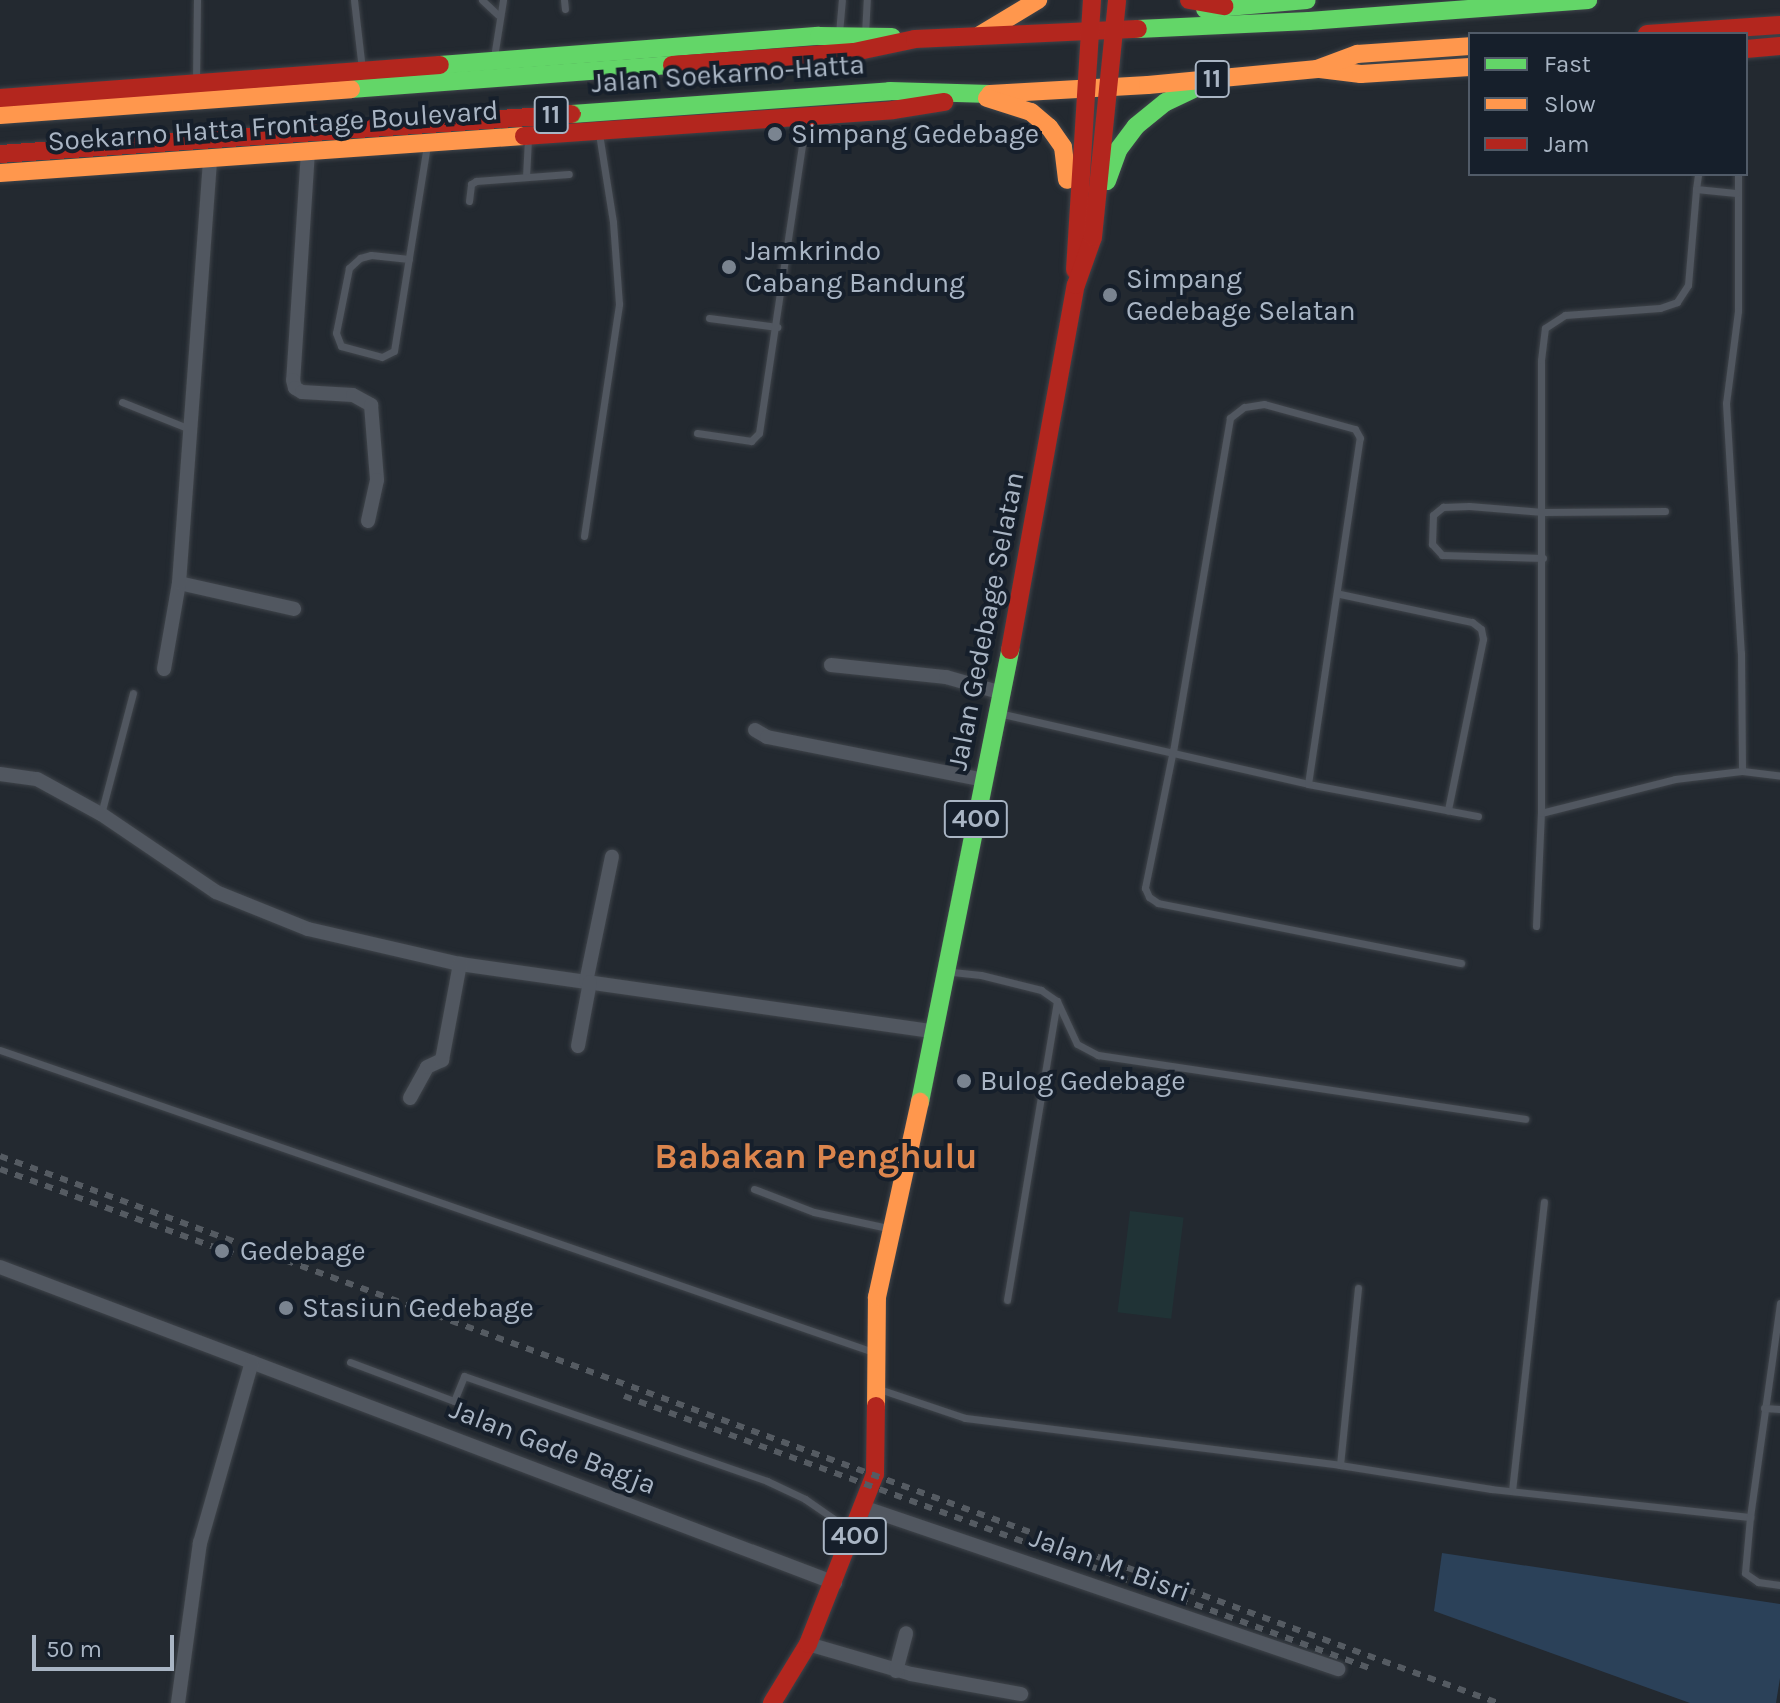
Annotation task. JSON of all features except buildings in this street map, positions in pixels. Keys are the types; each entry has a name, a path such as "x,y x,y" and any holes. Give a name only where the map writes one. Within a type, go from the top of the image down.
{"main road":[{"path":"980,35 1038,0"},
{"name":"Jalan Gedebage Selatan","path":"1076,285 1074,249 1092,0"},
{"name":"Jalan Gedebage Selatan","path":"772,1703 808,1644 865,1508 875,1474 885,1391 875,1352 877,1297 935,1032 1002,693 1076,285 1093,237 1117,0"},
{"path":"1189,0 1224,6"},
{"name":"Jalan Soekarno-Hatta","path":"1146,28 1224,6 1307,0"},
{"name":"Jalan Soekarno-Hatta","path":"0,115 854,52 915,39 1309,21 1588,0"},
{"path":"1677,32 1780,25"},
{"name":"Soekarno Hatta Frontage Boulevard","path":"0,98 839,35 915,39"},
{"name":"Jalan Soekarno-Hatta","path":"1317,69 1357,54 1468,46"},
{"path":"1748,49 1780,46"},
{"name":"Jalan Soekarno-Hatta","path":"0,154 890,91 981,95 1107,88 1317,69 1361,74 1468,67"},
{"path":"1093,237 1112,164 1126,137 1166,102 1220,78"},
{"path":"112,107 145,87"},
{"name":"Soekarno Hatta Frontage Boulevard","path":"0,173 893,110 981,95"},
{"path":"981,95 1031,112 1057,136 1067,169 1066,211 1074,249"},
{"path":"121,145 155,162"}],"street":[{"path":"308,151 293,380 295,388 302,392 353,395 371,405 377,480 368,521"},
{"path":"164,669 179,583 210,158"},
{"path":"179,583 294,609"},
{"path":"831,665 946,677 1002,693"},
{"path":"755,730 767,737 984,780"},
{"path":"0,774 37,779 101,814 216,892 308,929 460,964 935,1032"},
{"path":"578,1046 612,857"},
{"path":"410,1098 427,1067 442,1060 460,964"},
{"name":"Jalan Gede Bagja","path":"0,1267 835,1583"},
{"path":"178,1703 200,1543 252,1362"},
{"name":"Jalan M. Bisri","path":"865,1508 1338,1669"},
{"path":"896,1671 906,1633"},
{"path":"808,1644 896,1671 1021,1694"}],"lane":[{"path":"196,83 197,0"},
{"path":"354,0 362,71"},
{"path":"482,0 498,15"},
{"path":"494,59 498,15 503,0"},
{"path":"564,0 565,9"},
{"path":"839,35 842,0"},
{"path":"865,35 867,0"},
{"path":"697,433 757,439 777,327 806,116"},
{"path":"584,536 619,304 613,222 599,130"},
{"path":"526,177 528,136"},
{"path":"409,259 371,255 360,258 349,268 336,333 341,346 382,357 394,351 428,143"},
{"path":"469,201 471,184 476,181 569,174"},
{"path":"1536,926 1541,813 1541,360 1545,328 1565,315 1660,308 1677,302 1688,285 1698,176"},
{"path":"1738,176 1738,311 1726,403 1741,653 1742,771"},
{"path":"1696,189 1736,193"},
{"path":"709,318 777,327"},
{"path":"122,402 190,429"},
{"path":"1308,784 1340,594 1360,438 1355,429 1264,404 1244,407 1230,418 1173,750 1145,888 1149,897 1158,903 1461,963"},
{"path":"1543,558 1442,555 1432,544 1433,515 1443,507 1469,506 1543,512 1665,511"},
{"path":"1340,594 1472,622 1481,629 1483,639 1448,810"},
{"path":"101,814 133,693"},
{"path":"998,713 1173,750 1308,784 1478,816"},
{"path":"1541,813 1675,779 1742,771 1780,776"},
{"path":"946,971 981,975 1041,990 1057,1001 1077,1044 1098,1055 1525,1119"},
{"path":"1007,1300 1057,1001"},
{"path":"0,1050 875,1352"},
{"path":"754,1189 814,1212 894,1230"},
{"path":"1512,1491 1544,1202"},
{"path":"1340,1465 1358,1288"},
{"path":"1780,1303 1745,1573 1758,1582 1780,1585"},
{"path":"350,1362 454,1401 464,1376 767,1481 800,1496 855,1533"},
{"path":"885,1391 965,1418 1340,1465 1512,1491 1750,1517"},
{"path":"1764,1408 1780,1409"}],"green space":[{"path":"1130,1211 1184,1218 1171,1319 1118,1312"}],"water":[{"path":"1442,1553 1780,1604 1780,1678 1776,1703 1690,1703 1434,1611"}],"railway":[{"path":"0,1156 1498,1703"},
{"path":"0,1169 233,1254"},
{"path":"624,1396 1372,1669"}],"traffic: fast":[{"path":"1205,9 1307,0"},
{"path":"1138,29 1309,21 1588,0"},
{"path":"440,65 819,36 892,37"},
{"path":"351,89 672,65"},
{"path":"1107,181 1118,150 1136,126 1166,102 1204,84"},
{"path":"572,114 890,91 990,94"},
{"path":"920,1102 1010,650"}],"traffic: slow":[{"path":"980,35 1038,0"},
{"path":"990,94 1148,85 1317,69 1357,54 1468,46"},
{"path":"1320,69 1361,74 1468,67"},
{"path":"0,115 351,89"},
{"path":"987,98 1031,112 1049,127 1063,147 1067,180"},
{"path":"0,173 524,136"},
{"path":"876,1406 877,1297 920,1102"}],"traffic: jam":[{"path":"1075,270 1092,0"},
{"path":"1010,650 1076,285 1093,237 1117,0"},
{"path":"1189,0 1224,6"},
{"path":"1677,32 1780,25"},
{"path":"672,65 854,52 915,39 1138,29"},
{"path":"1748,49 1780,46"},
{"path":"0,98 440,65"},
{"path":"524,136 893,110 944,102"},
{"path":"0,154 572,114"},
{"path":"772,1703 808,1644 875,1474 876,1406"}],"place":[{"name":"Simpang Gedebage","path":"775,134"},
{"name":"Jamkrindo Cabang Bandung","path":"729,267"},
{"name":"Simpang Gedebage Selatan","path":"1110,295"},
{"name":"Bulog Gedebage","path":"964,1081"},
{"name":"Gedebage","path":"222,1251"},
{"name":"Stasiun Gedebage","path":"286,1308"}],"district":[{"name":"Babakan Penghulu","path":"816,1157"}]}
